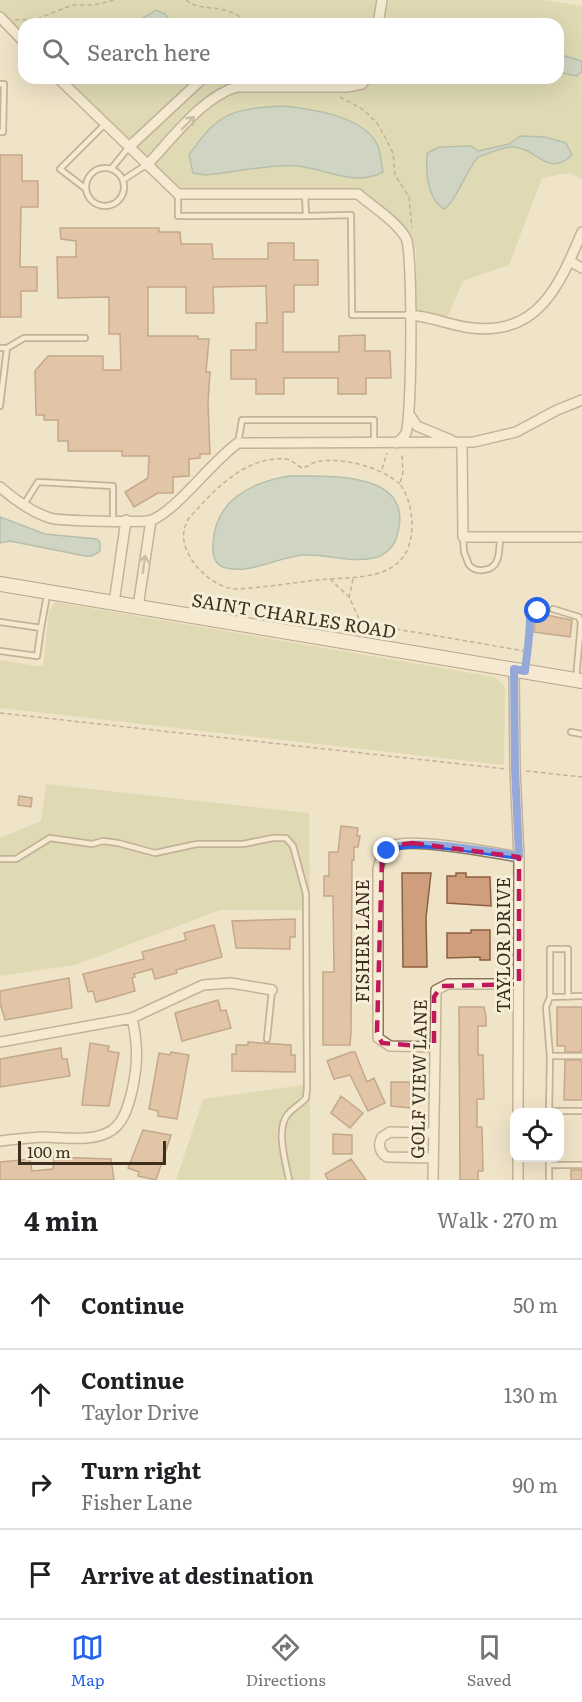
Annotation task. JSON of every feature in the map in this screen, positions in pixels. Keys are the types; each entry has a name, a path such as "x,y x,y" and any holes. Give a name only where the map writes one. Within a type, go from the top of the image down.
{"street":[{"path":"379,18 382,0"},
{"path":"3,20 18,36"},
{"path":"64,84 178,194 358,194 397,228 406,238 409,250 410,414 401,445"},
{"path":"129,147 197,84"},
{"path":"147,165 210,99 223,91 237,87 278,84"},
{"path":"322,84 347,87 362,84"},
{"path":"410,315 430,316 471,328 496,329 519,324 547,302 582,232"},
{"path":"569,261 582,268"},
{"path":"0,487 23,506 52,519 151,520 167,509 224,453 238,443 401,445 462,443 496,439 516,432 557,410 582,400"},
{"path":"410,414 417,426 462,443"},
{"path":"462,443 464,537 582,537"},
{"path":"114,603 126,520"},
{"path":"138,607 151,520"},
{"name":"SAINT CHARLES ROAD","path":"0,584 579,680"},
{"name":"TAYLOR DRIVE","path":"518,1108 519,856 515,769 520,670"},
{"name":"FISHER LANE","path":"434,1047 390,1046 378,1038 378,869 382,857 393,846 412,843 519,856"},
{"path":"0,1042 132,1018 204,985 231,983 272,990"},
{"name":"GOLF VIEW LANE","path":"433,1180 434,997 441,986 448,984 519,984"},
{"path":"0,1142 38,1137 88,1138 108,1133 120,1123 128,1109 138,1066 138,1041 132,1018"},
{"path":"433,1158 387,1157 381,1152 379,1144 382,1137 390,1132 434,1133"},
{"path":"518,1162 518,1180"}],"lane":[{"path":"0,84 4,84 3,132 0,132"},
{"path":"105,124 60,169 86,189 94,202 110,206 122,196 123,180"},
{"path":"111,169 129,147"},
{"path":"123,180 147,165"},
{"path":"86,189 91,174 100,168 111,169 123,180"},
{"path":"178,194 178,216 351,215 352,315 410,315"},
{"path":"305,195 306,216"},
{"path":"0,348 7,348 24,338 85,338"},
{"path":"0,406 7,348"},
{"path":"238,443 242,420 374,420 375,443"},
{"path":"23,506 38,482 113,486 113,520"},
{"path":"464,537 464,552 469,565 480,571 496,564 500,537"},
{"path":"0,651 37,656 47,592"},
{"path":"553,609 579,616 581,623 579,680"},
{"path":"0,622 41,628"},
{"path":"571,732 582,734"},
{"path":"0,859 16,859 50,838 92,844 103,841 118,843 155,853 216,842 243,844 286,838 293,846 306,894 307,1088 306,1098 288,1113 283,1122 284,1156 289,1180"},
{"path":"549,1108 550,1056 546,1006 550,997 550,949 568,949 568,997"},
{"path":"267,1039 272,990"},
{"path":"550,997 582,996"},
{"path":"550,1056 582,1056"},
{"path":"564,1112 582,1111"},
{"path":"549,1180 549,1165 582,1165"}],"path":[{"path":"40,18 72,5 94,5 115,0"},
{"path":"186,0 194,5 217,6 231,10 241,18"},
{"path":"3,20 18,20"},
{"path":"331,95 342,98 364,110 377,123 386,137 393,153 394,175 407,192 411,203 412,230"},
{"path":"400,484 401,445"},
{"path":"382,470 387,449"},
{"path":"289,460 302,468 317,461 330,461 382,470 400,484 406,493 411,512 411,535 406,554 381,574 243,589 224,588 205,577 196,566 185,540 185,525 220,486 241,471 266,462 289,460"},
{"path":"349,597 353,578"},
{"path":"330,579 349,597 361,623 525,651"},
{"path":"520,670 525,651 530,643 530,617 538,611"},
{"path":"0,712 497,768"},
{"path":"515,769 582,777"}],"highlighted area":[{"path":"412,843 519,857 519,984 441,986 434,997 434,1047 382,1043 377,1032 382,857 393,846"}],"green space":[{"path":"0,0 544,0 582,6 582,179 569,173 542,178 509,265 463,281 447,318 416,311 416,249 401,226 362,191 341,188 180,191 72,84 564,84 564,18 18,18 18,31 0,13"},
{"path":"55,602 495,677 505,687 504,765 0,708 0,660 43,667 49,610"},
{"path":"46,784 309,813 310,910 220,910 75,965 0,976 0,838 41,821"},
{"path":"310,1084 310,1180 176,1180 203,1099"}],"water":[{"path":"156,10 168,18 143,18"},
{"path":"564,56 582,61 582,71 577,76 564,73"},
{"path":"284,106 322,112 349,120 360,127 370,134 377,144 383,172 362,178 289,165 205,175 193,173 189,155 209,129 219,121 239,111"},
{"path":"520,136 545,137 566,143 572,155 556,164 542,160 528,151 511,147 478,157 452,201 443,209 437,203 428,183 427,153 439,147 471,146 478,151 509,144"},
{"path":"290,476 348,478 384,489 395,500 400,517 393,546 380,556 364,559 304,555 243,569 220,566 214,558 213,544 220,516 228,505 249,489"},
{"path":"0,517 45,534 97,539 100,542 100,551 92,556 85,556 10,541 0,543"}],"building":[{"path":"0,155 22,155 22,181 38,181 38,207 21,207 20,267 37,267 37,291 21,291 21,317 0,317"},
{"path":"60,228 159,228 159,232 180,232 181,244 212,244 213,259 268,259 268,243 294,243 294,260 318,260 318,285 294,285 294,312 283,312 283,352 339,352 339,336 365,335 365,351 390,351 391,378 366,378 366,394 338,394 338,378 284,378 284,394 256,394 256,379 231,379 231,350 256,350 256,323 267,323 266,286 213,287 214,313 186,313 186,287 148,287 148,336 198,336 198,339 209,339 206,372 210,372 208,403 210,454 200,454 200,458 189,459 189,476 173,477 173,493 158,493 134,507 125,492 148,478 149,456 122,456 122,451 68,451 68,441 58,441 58,420 44,420 44,415 36,415 35,371 48,356 103,356 103,370 121,370 120,334 109,334 109,297 58,298 57,257 76,257 76,241 61,239"},
{"path":"536,613 572,620 570,637 534,632"},
{"path":"19,796 32,798 31,807 18,805"},
{"path":"341,826 358,828 357,836 360,836 358,847 354,847 354,860 352,860 350,1045 323,1045 323,972 334,972 333,896 324,896 324,876 329,876 329,852 338,852"},
{"path":"402,873 431,873 426,918 427,967 403,967"},
{"path":"456,873 466,873 466,877 490,877 491,906 447,903 447,876 456,876"},
{"path":"295,919 295,937 290,937 290,949 236,948 232,921"},
{"path":"214,925 222,957 176,970 177,973 155,979 152,969 134,974 135,977 132,978 135,991 96,1002 93,991 88,992 83,974 144,959 142,952 186,940 184,933"},
{"path":"471,930 490,930 490,960 480,960 480,957 447,958 447,933 471,933"},
{"path":"69,978 72,1008 5,1020 0,1003 0,991"},
{"path":"218,1000 221,1011 226,1010 231,1028 182,1041 175,1013"},
{"path":"459,1007 484,1007 486,1016 486,1026 478,1026 478,1055 483,1055 484,1099 477,1099 477,1127 482,1127 483,1171 478,1171 478,1180 460,1180"},
{"path":"557,1007 582,1007 582,1052 565,1052 565,1046 557,1046"},
{"path":"248,1042 291,1045 291,1055 295,1055 295,1072 232,1071 232,1054 236,1054 236,1045 248,1045"},
{"path":"90,1043 109,1046 108,1051 119,1053 109,1106 82,1105"},
{"path":"61,1048 62,1059 67,1059 70,1076 0,1087 0,1059"},
{"path":"171,1052 189,1055 177,1119 158,1116 158,1111 149,1109 159,1053 170,1055"},
{"path":"355,1052 367,1082 374,1078 385,1103 368,1111 350,1075 334,1079 327,1061"},
{"path":"565,1060 582,1060 582,1100 564,1100"},
{"path":"391,1082 410,1082 410,1108 391,1106"},
{"path":"341,1096 363,1113 350,1128 331,1113"},
{"path":"143,1130 171,1135 156,1180 138,1176 139,1172 128,1168"},
{"path":"333,1134 352,1135 352,1154 333,1154"},
{"path":"54,1157 111,1159 114,1180 0,1180 0,1162 30,1159 32,1171 53,1169"},
{"path":"351,1159 366,1180 328,1180 325,1174"},
{"path":"571,1170 582,1170 582,1180 571,1180"}],"route":[{"path":"387,851 393,846 412,843 519,856 514,669 525,671 527,652 525,651 530,643 530,617 538,611"}]}
